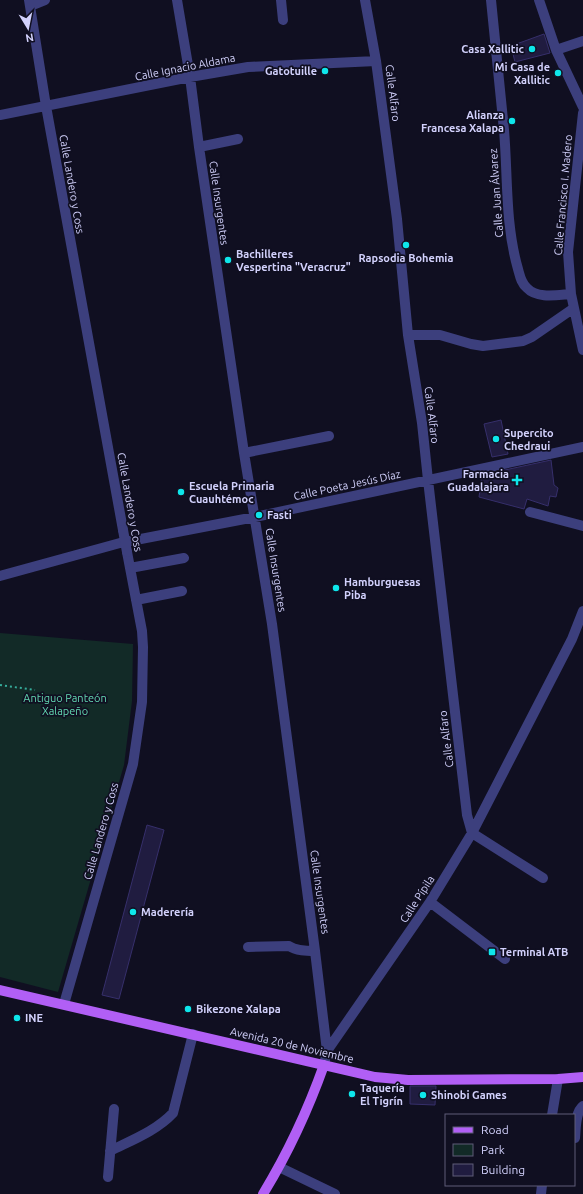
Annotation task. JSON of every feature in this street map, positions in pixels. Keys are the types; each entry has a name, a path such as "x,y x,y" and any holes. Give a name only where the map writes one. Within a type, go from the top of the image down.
{"main road":[{"name":"Avenida 20 de Noviembre","path":"0,991 64,1004 375,1077 408,1080 558,1079 583,1077"},
{"name":"Calle Pípila","path":"263,1194 279,1167 310,1103 324,1065"}],"street":[{"path":"29,3 45,0"},
{"name":"Calle Insurgentes","path":"177,0 190,77 244,453 272,624 327,1051"},
{"path":"281,0 283,20"},
{"name":"Calle Alfaro","path":"365,0 376,61 397,219 408,335 422,423 466,807 472,832"},
{"name":"Calle Juan Álvarez","path":"491,0 504,132 510,228 514,256 522,282 531,292 549,296 571,294"},
{"path":"539,0 556,50 583,107"},
{"name":"Calle Landero y Coss","path":"29,3 46,106 142,631 143,654 142,702 133,764 64,1004"},
{"path":"556,50 583,41"},
{"name":"Calle Ignacio Aldama","path":"0,115 190,77 248,67 376,61"},
{"name":"Calle Francisco I. Madero","path":"583,113 568,252 571,294 583,350"},
{"path":"199,147 238,139"},
{"path":"408,335 440,334 471,344 483,346 523,341 532,337 574,308"},
{"path":"244,453 329,436"},
{"name":"Calle Poeta Jesús Díaz","path":"0,576 120,543 255,517 583,447"},
{"path":"530,512 583,526"},
{"path":"130,568 184,558"},
{"path":"136,600 182,591"},
{"name":"Calle Pípila","path":"324,1065 327,1051 430,902 472,832 572,639 583,611"},
{"path":"472,832 543,878"},
{"path":"430,902 505,959"},
{"path":"248,947 289,946 308,951 315,951"},
{"path":"110,1151 143,1135 166,1121 173,1113 193,1034"},
{"path":"552,1114 558,1079"},
{"path":"577,1139 578,1115 580,1108 583,1106"},
{"path":"108,1177 114,1109"},
{"path":"279,1167 335,1194"}],"path":[{"path":"0,685 36,690"}],"green space":[{"name":"Antiguo Panteón Xalapeño","path":"0,633 133,644 132,701 124,765 58,992 0,977"}],"building":[{"name":"Casa Xallitic","path":"544,34 550,53 515,62 511,46"},
{"name":"Supercito Chedraui","path":"501,420 508,454 492,457 484,424"},
{"name":"Farmacia Guadalajara","path":"551,460 554,485 558,488 556,497 550,496 548,506 527,499 524,509 479,497 482,475"},
{"name":"Maderería","path":"147,825 164,830 119,999 102,995"},
{"name":"Shinobi Games","path":"410,1086 436,1086 435,1105 410,1104"}],"place":[{"name":"Casa Xallitic","path":"532,49"},
{"name":"Gatotuille","path":"325,71"},
{"name":"Mi Casa de Xallitic","path":"558,73"},
{"name":"Alianza Francesa Xalapa","path":"512,121"},
{"name":"Rapsodia Bohemia","path":"406,245"},
{"name":"Bachilleres Vespertina \"Veracruz\"","path":"228,260"},
{"name":"Supercito Chedraui","path":"496,439"},
{"name":"Farmacia Guadalajara","path":"517,480"},
{"name":"Escuela Primaria Cuauhtémoc","path":"181,492"},
{"name":"Fasti","path":"259,515"},
{"name":"Hamburguesas Piba","path":"336,588"},
{"name":"Maderería","path":"133,912"},
{"name":"Terminal ATB","path":"492,952"},
{"name":"Bikezone Xalapa","path":"188,1009"},
{"name":"INE","path":"17,1018"},
{"name":"Taquería El Tigrín","path":"352,1094"},
{"name":"Shinobi Games","path":"423,1095"}]}
